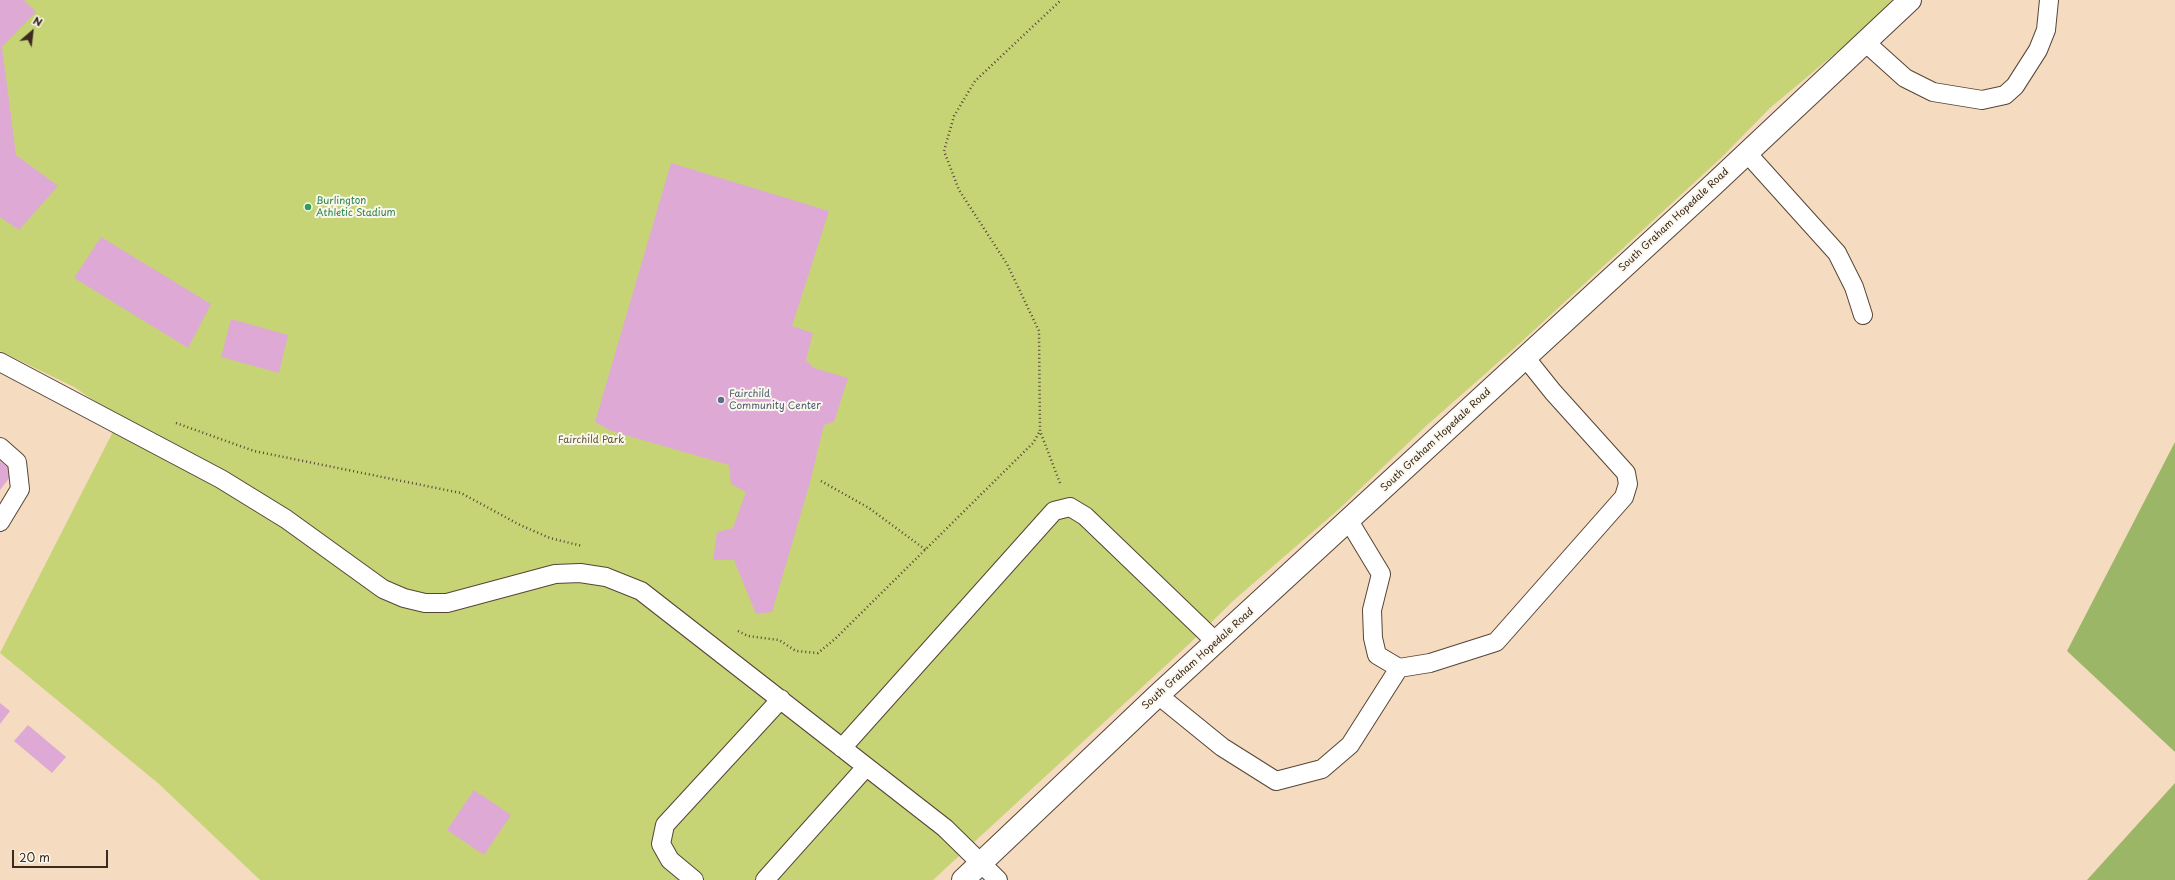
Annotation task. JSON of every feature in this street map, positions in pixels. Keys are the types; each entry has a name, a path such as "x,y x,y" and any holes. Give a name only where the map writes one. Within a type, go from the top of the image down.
{"street":[{"name":"South Graham Hopedale Road","path":"963,880 1158,695 1713,185 1746,152 1910,0"}],"lane":[{"path":"1865,42 1906,78 1933,92 1982,100 2005,95 2014,86 2038,50 2046,30 2048,0"},
{"path":"1746,152 1837,253 1854,287 1863,315"},
{"path":"1349,521 1381,574 1372,610 1373,638 1377,655 1400,668 1430,663 1496,642 1624,497 1628,484 1626,473 1553,392 1525,357"},
{"path":"0,362 221,479 286,519 383,589 404,598 425,603 448,603 555,574 580,573 606,577 641,591 945,828 998,880"},
{"path":"0,447 17,462 20,489 0,522"},
{"path":"842,748 1054,512 1070,507 1085,516 1216,642"},
{"path":"1158,695 1222,747 1276,781 1322,769 1350,745 1400,668"},
{"path":"694,880 670,860 661,844 665,825 781,699"},
{"path":"765,880 866,767"}],"path":[{"path":"1061,0 975,81 954,116 944,151 959,190 1007,264 1039,331 1040,431 1070,507"},
{"path":"174,423 254,451 461,493 520,525 550,538 588,547"},
{"path":"734,629 748,636 778,640 796,651 818,652 835,639 926,550 1033,443 1040,431"},
{"path":"821,481 869,508 926,550"}],"green space":[{"name":"Fairchild Park","path":"0,0 1892,0 1868,26 1770,108 1722,157 1519,344 1426,426 1338,510 1234,600 1189,644 933,880 260,880 159,784 0,653 120,418 74,387 0,351"},
{"path":"2175,442 2175,752 2067,651"},
{"path":"2175,783 2175,880 2087,880"}],"building":[{"path":"0,0 24,0 36,12 2,47 16,155 58,186 19,230 0,217"},
{"name":"Fairchild Community Center","path":"671,163 829,211 792,326 813,333 806,360 814,368 848,378 834,422 824,425 809,486 772,612 756,614 734,560 713,560 717,532 733,528 746,492 731,484 729,465 611,431 595,422"},
{"path":"101,237 211,304 188,348 74,278"},
{"path":"231,319 288,335 279,373 221,357"},
{"path":"0,461 14,472 0,490"},
{"path":"0,703 10,711 0,724"},
{"path":"28,725 66,757 52,773 14,741"},
{"path":"474,790 511,815 484,855 447,830"}],"place":[{"name":"Burlington Athletic Stadium","path":"308,207"},
{"name":"Fairchild Community Center","path":"721,400"}]}
